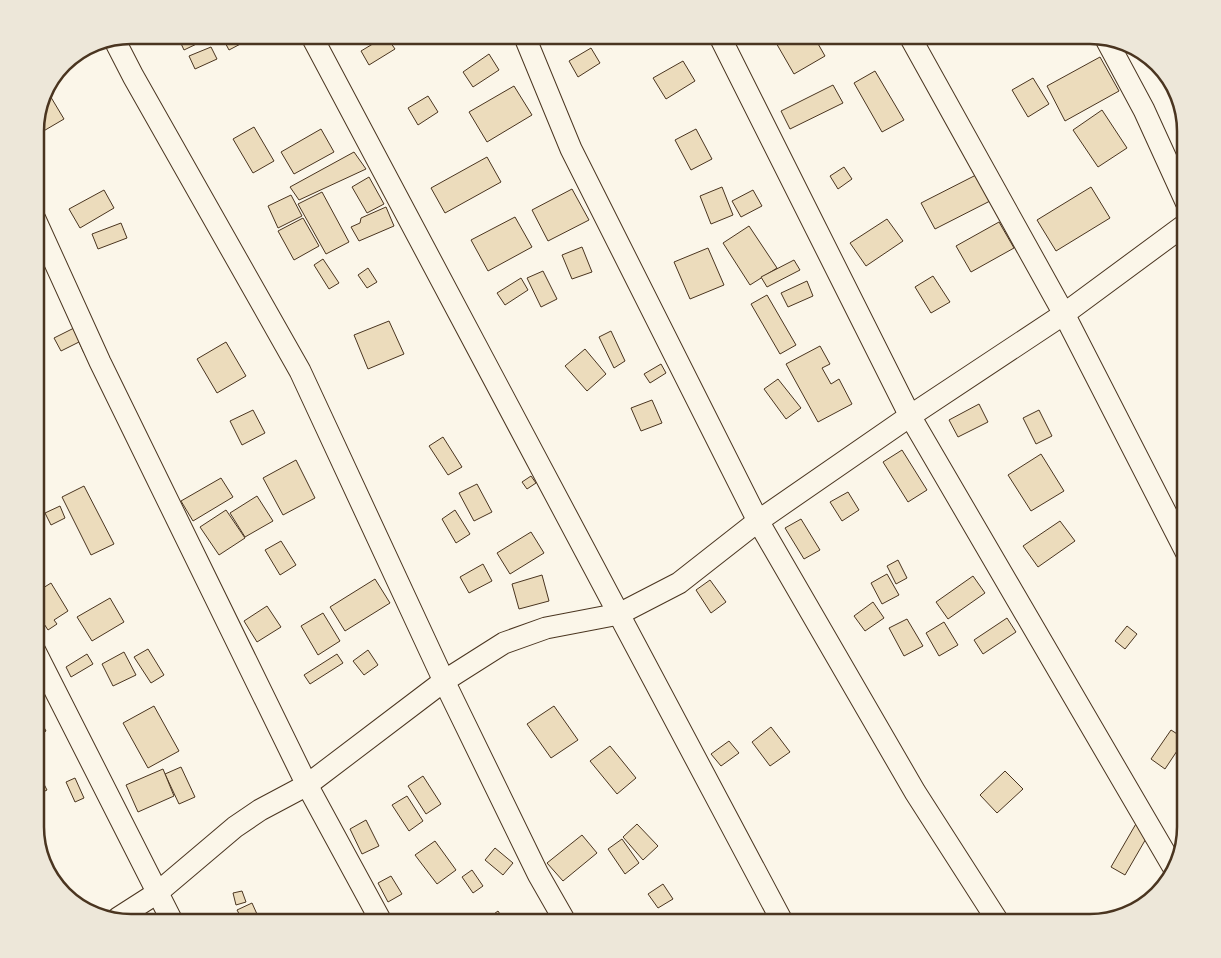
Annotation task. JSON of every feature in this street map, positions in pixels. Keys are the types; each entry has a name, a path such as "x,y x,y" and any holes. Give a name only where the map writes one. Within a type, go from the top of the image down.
{"street":[{"path":"315,44 778,914"},
{"path":"528,44 570,149 758,522 915,792 993,914"},
{"path":"724,44 910,416 1170,862"},
{"path":"914,44 1064,314 1177,534"},
{"path":"118,45 133,76 300,371 444,681 538,874 561,914"},
{"path":"1110,46 1144,110 1177,182"},
{"path":"125,914 157,894 235,826 260,810 307,785 444,681 504,643 546,628 619,614 679,584 758,522 910,416 1064,314 1177,231"},
{"path":"44,238 105,370 307,785 377,914"},
{"path":"44,669 168,914"}],"building":[{"path":"181,44 196,44 184,50"},
{"path":"226,44 240,44 229,50"},
{"path":"373,44 392,44 395,49 369,65 361,51"},
{"path":"777,44 818,44 825,56 794,74"},
{"path":"211,47 217,59 195,69 189,56"},
{"path":"591,48 600,63 578,77 569,61"},
{"path":"489,54 499,70 473,87 463,72"},
{"path":"1100,57 1119,91 1065,121 1047,86"},
{"path":"683,61 695,81 666,99 653,78"},
{"path":"875,71 904,120 882,132 854,83"},
{"path":"1033,78 1049,104 1028,117 1012,90"},
{"path":"833,85 843,103 790,129 781,111"},
{"path":"514,86 532,115 487,142 469,112"},
{"path":"428,96 438,112 418,125 408,108"},
{"path":"51,97 64,119 44,131 47,108"},
{"path":"1102,110 1127,148 1098,167 1073,130"},
{"path":"254,127 274,161 253,173 233,139"},
{"path":"321,129 334,152 294,174 281,152"},
{"path":"696,129 712,159 691,170 675,140"},
{"path":"354,152 366,169 299,200 290,187"},
{"path":"487,157 501,182 445,213 431,188"},
{"path":"844,167 852,179 838,189 830,176"},
{"path":"976,175 990,201 935,229 921,203"},
{"path":"369,177 384,204 367,213 352,187"},
{"path":"722,187 733,215 711,224 700,196"},
{"path":"1091,187 1110,218 1056,251 1037,220"},
{"path":"572,189 589,220 548,241 532,210"},
{"path":"104,190 114,208 80,228 69,209"},
{"path":"753,190 762,206 741,217 732,201"},
{"path":"322,192 349,242 326,254 298,204"},
{"path":"291,195 302,216 278,228 268,206"},
{"path":"386,207 394,226 359,241 351,227 360,223 361,218"},
{"path":"515,217 532,247 488,271 471,240"},
{"path":"303,218 319,246 294,260 278,231"},
{"path":"887,219 903,241 866,266 850,243"},
{"path":"999,222 1014,248 971,272 956,246"},
{"path":"121,223 127,238 98,249 92,234"},
{"path":"749,226 777,268 750,285 723,243"},
{"path":"582,247 592,272 572,279 562,255"},
{"path":"708,248 724,285 690,299 674,262"},
{"path":"323,259 339,283 329,289 314,265"},
{"path":"794,260 800,270 767,287 761,277"},
{"path":"368,268 377,282 367,288 358,275"},
{"path":"543,271 557,299 541,307 527,278"},
{"path":"933,276 950,302 931,313 915,287"},
{"path":"521,278 528,290 505,305 497,293"},
{"path":"807,281 813,296 788,307 781,293"},
{"path":"767,295 796,345 780,354 751,304"},
{"path":"389,321 404,354 368,369 354,335"},
{"path":"84,323 95,347 84,353 79,342 61,351 54,338"},
{"path":"611,331 625,361 614,368 599,337"},
{"path":"226,342 246,376 217,393 197,359"},
{"path":"820,346 830,364 822,368 831,384 839,379 852,404 818,422 786,364"},
{"path":"585,349 606,374 587,391 565,366"},
{"path":"661,364 666,373 650,383 644,374"},
{"path":"778,379 801,408 786,419 764,389"},
{"path":"652,400 662,423 641,431 631,408"},
{"path":"979,404 988,422 958,437 949,420"},
{"path":"253,410 265,433 242,445 230,421"},
{"path":"1039,410 1052,436 1036,444 1023,418"},
{"path":"443,437 462,467 448,475 429,446"},
{"path":"902,450 927,490 908,502 883,462"},
{"path":"1041,454 1064,491 1031,511 1008,475"},
{"path":"296,460 315,498 283,515 263,478"},
{"path":"531,476 536,483 527,489 522,482"},
{"path":"221,478 233,497 193,521 181,501"},
{"path":"477,484 492,512 474,521 459,493"},
{"path":"84,486 114,544 91,555 62,497"},
{"path":"848,492 859,510 842,521 830,502"},
{"path":"257,496 273,521 245,537 230,513"},
{"path":"60,506 65,518 51,525 45,513"},
{"path":"226,510 245,538 219,555 200,527"},
{"path":"455,510 470,534 456,543 442,519"},
{"path":"801,519 820,550 804,559 785,528"},
{"path":"1060,521 1075,541 1038,567 1023,546"},
{"path":"531,532 544,553 510,574 497,553"},
{"path":"281,541 296,565 280,575 265,550"},
{"path":"898,560 907,578 896,584 887,566"},
{"path":"483,564 492,581 469,593 460,577"},
{"path":"887,574 899,595 882,604 871,583"},
{"path":"542,575 549,601 519,609 512,584"},
{"path":"973,576 985,593 948,619 936,602"},
{"path":"375,579 390,603 345,631 330,607"},
{"path":"710,580 726,602 711,613 696,590"},
{"path":"51,583 68,611 54,620 57,624 48,630 44,624 44,587"},
{"path":"110,598 124,622 92,641 77,617"},
{"path":"873,602 884,618 865,631 854,616"},
{"path":"267,606 281,627 257,642 244,621"},
{"path":"323,613 340,641 318,655 301,626"},
{"path":"1007,618 1016,632 983,654 974,640"},
{"path":"907,619 923,646 904,656 889,628"},
{"path":"944,622 958,645 939,656 926,633"},
{"path":"1127,626 1137,634 1125,649 1115,641"},
{"path":"148,649 164,675 151,683 134,657"},
{"path":"368,650 378,665 364,675 353,661"},
{"path":"124,652 136,675 113,686 102,664"},
{"path":"87,654 93,664 71,677 66,667"},
{"path":"337,654 343,663 310,684 304,675"},
{"path":"154,706 179,751 148,768 123,723"},
{"path":"554,706 578,740 551,758 527,724"},
{"path":"771,727 790,752 770,766 752,742"},
{"path":"1171,730 1177,734 1177,751 1165,769 1151,759"},
{"path":"729,741 739,753 721,766 711,754"},
{"path":"610,746 636,778 617,794 590,761"},
{"path":"181,767 195,797 179,804 165,774"},
{"path":"163,769 174,796 138,812 126,785"},
{"path":"1005,771 1023,789 997,813 980,795"},
{"path":"423,776 441,804 426,814 408,786"},
{"path":"75,778 84,798 75,802 66,782"},
{"path":"407,796 423,821 409,831 392,805"},
{"path":"366,820 379,846 362,854 350,829"},
{"path":"1137,822 1151,830 1125,875 1111,867"},
{"path":"637,824 658,846 643,860 623,837"},
{"path":"582,835 597,853 563,881 547,863"},
{"path":"622,839 639,863 625,874 608,849"},
{"path":"435,841 456,870 437,884 415,855"},
{"path":"495,848 513,863 503,875 485,860"},
{"path":"472,870 483,886 473,893 462,877"},
{"path":"391,876 402,894 388,902 378,883"},
{"path":"663,884 673,899 658,908 648,894"},
{"path":"242,891 246,902 236,905 233,893"},
{"path":"252,903 257,914 239,914 237,910"}]}
